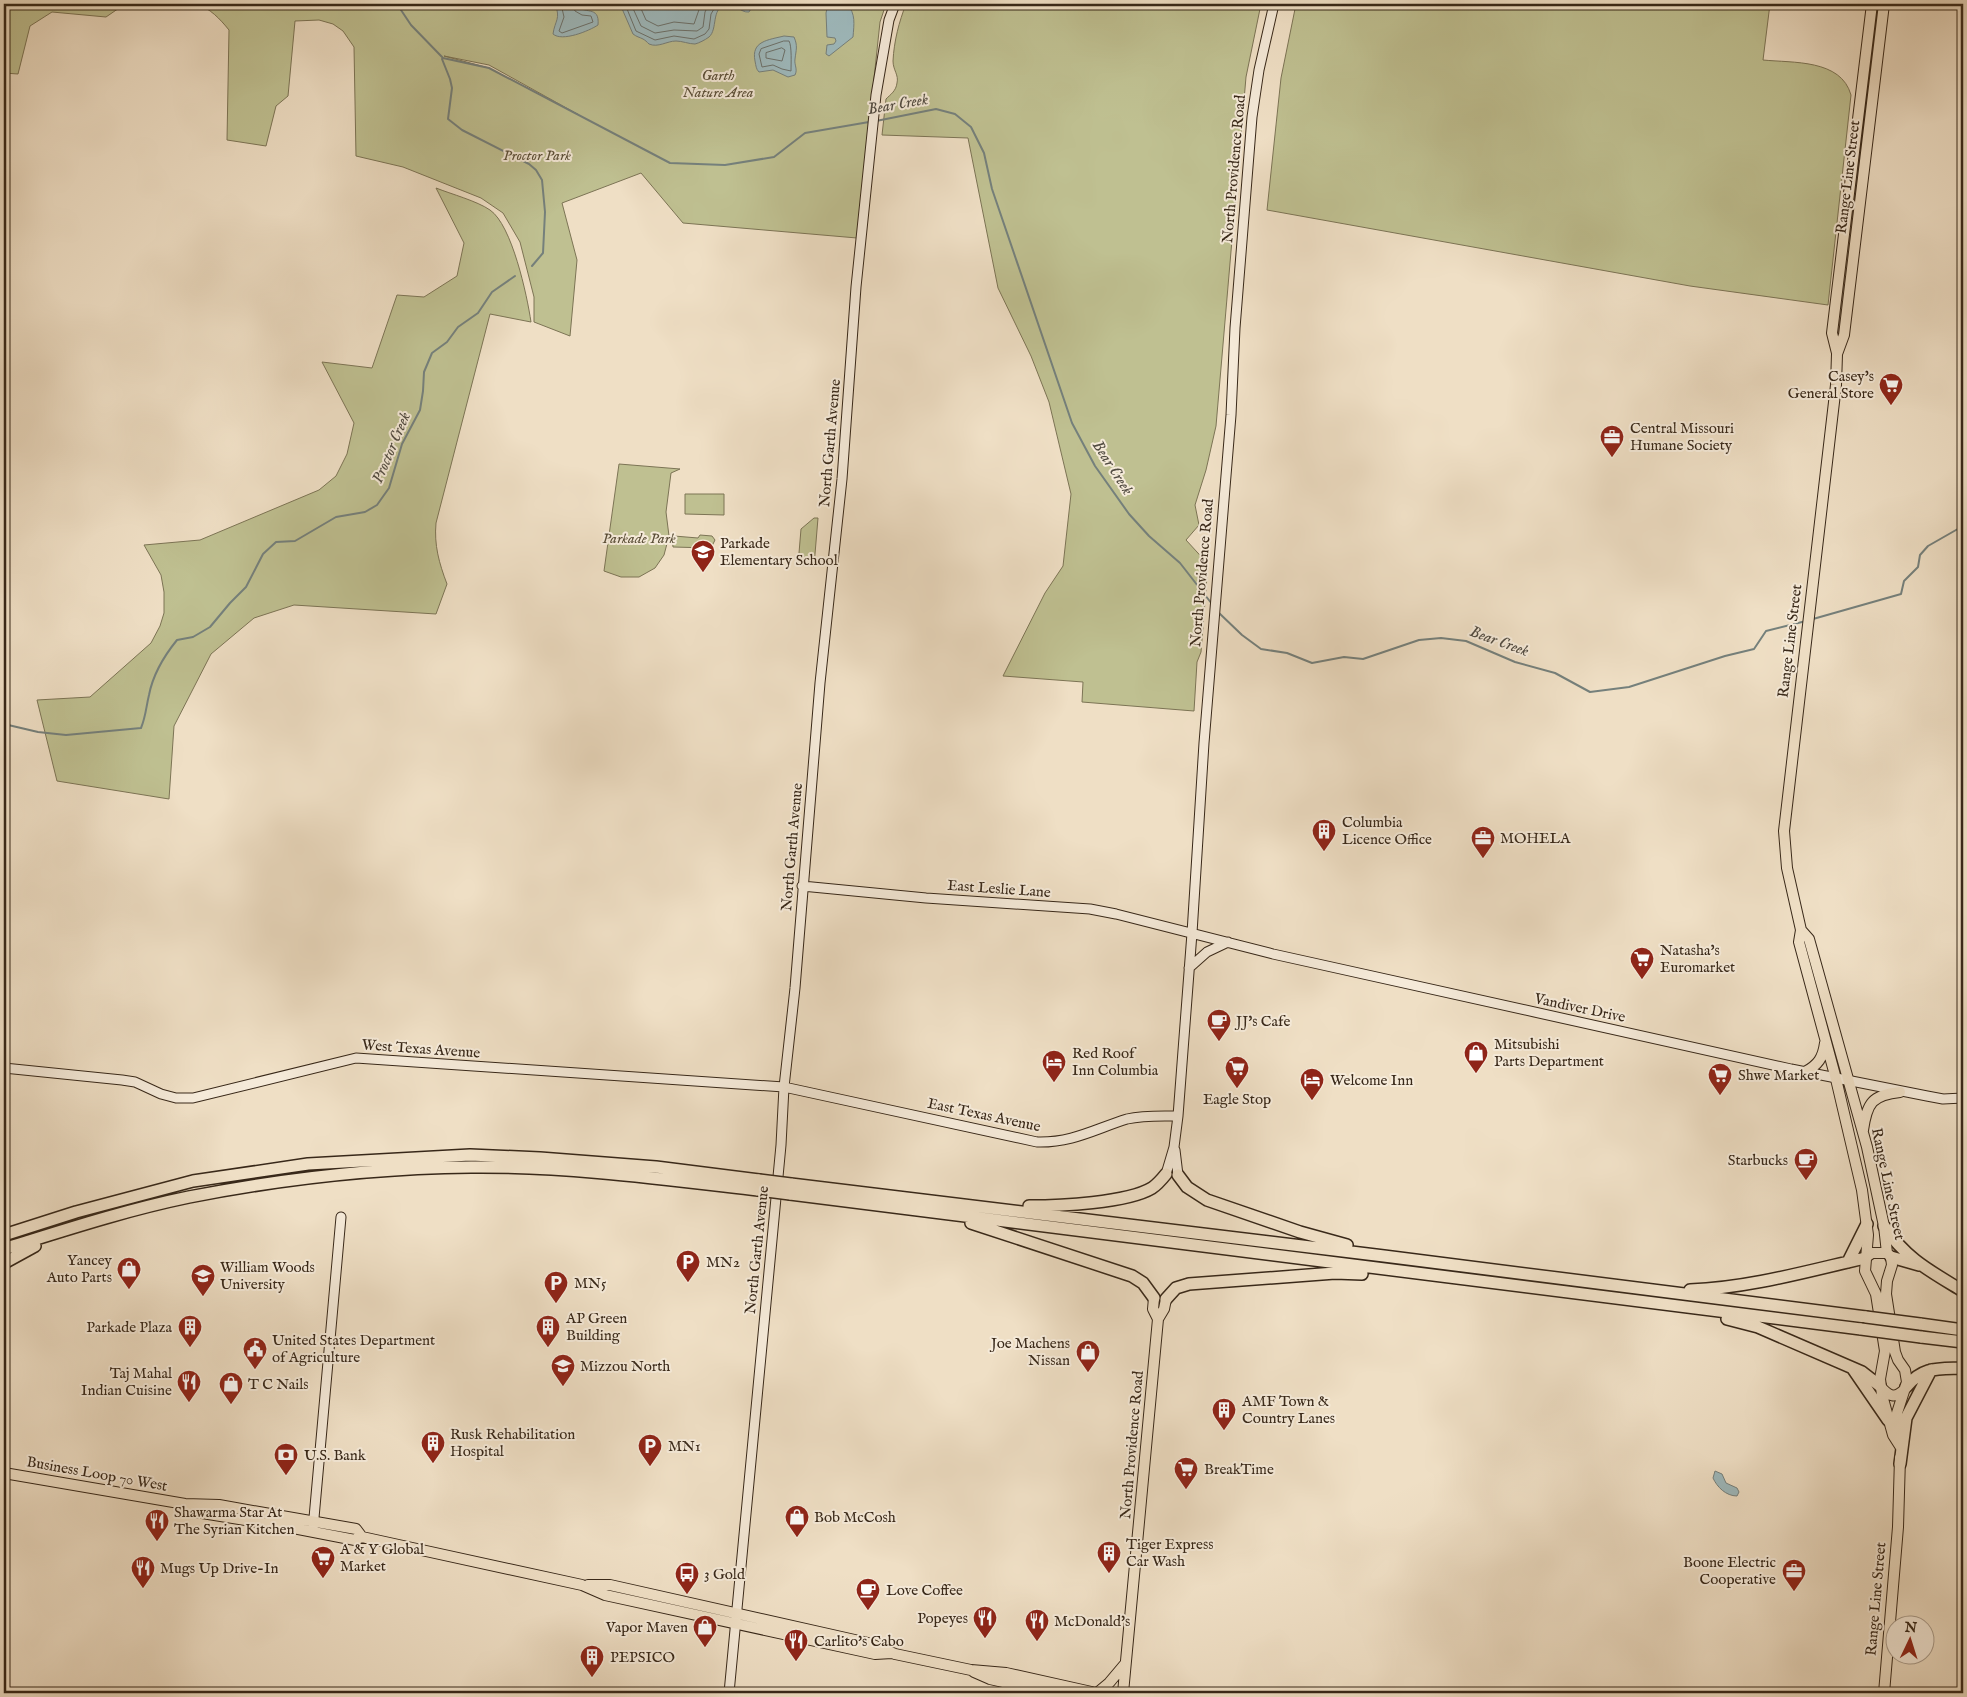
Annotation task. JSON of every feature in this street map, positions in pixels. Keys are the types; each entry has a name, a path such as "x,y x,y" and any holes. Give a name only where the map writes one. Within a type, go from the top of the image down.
{"highway":[{"path":"4,1235 76,1212 192,1181 308,1164 470,1155 540,1158 656,1167 790,1189 970,1205 1963,1330"},
{"path":"4,1249 76,1227 187,1198 277,1182 380,1170 472,1167 758,1185"},
{"path":"970,1205 1052,1206 1091,1202 1140,1194 1172,1174 1207,1200 1300,1232 1384,1256"},
{"path":"790,1189 946,1215 1963,1342"},
{"path":"946,1215 1132,1276 1160,1298 1176,1288 1189,1284 1335,1273 1416,1274"},
{"path":"1848,1262 1867,1224"},
{"path":"1884,1226 1895,1243 1921,1266 1963,1291"},
{"path":"4,1263 23,1251 76,1227"},
{"path":"1889,1255 1921,1266"},
{"path":"1655,1291 1716,1289 1835,1266 1865,1258"},
{"path":"1686,1308 1758,1328 1862,1372 1880,1386"},
{"path":"1852,1368 1888,1420"},
{"path":"1906,1387 1917,1375 1931,1370 1963,1368"},
{"path":"1900,1464 1906,1418 1931,1370"}],"main road":[{"name":"Range Line Street","path":"1872,4 1832,333 1837,354 1836,385 1784,830 1787,868 1801,930 1799,942 1836,1079 1862,1190 1868,1235 1865,1271 1876,1294 1885,1351 1880,1386 1888,1420 1893,1435 1900,1446"},
{"path":"1877,61 1874,44 1878,4"},
{"name":"Range Line Street","path":"1837,354 1844,335 1884,4"},
{"path":"1864,65 1869,88 1862,144 1866,157"},
{"name":"Range Line Street","path":"1801,930 1809,939 1863,1133 1892,1265 1887,1281 1886,1294 1895,1352 1907,1376 1906,1387 1897,1413 1900,1446 1898,1527 1884,1693"},
{"path":"1805,1072 1820,1061 1825,1040"},
{"path":"1863,1133 1868,1107 1874,1099 1886,1094 1900,1092"},
{"path":"1865,1258 1872,1253 1889,1255"},
{"name":"North Providence Road","path":"1123,1693 1158,1319 1153,1309 1160,1298"},
{"path":"1880,1386 1885,1392 1893,1396 1899,1395 1906,1387"},
{"name":"Business Loop 70 West","path":"4,1473 185,1504 219,1505 313,1526 355,1540 362,1537 582,1584 610,1585 736,1612 868,1643 892,1653"},
{"name":"Business Loop 70 West","path":"582,1584 605,1595 735,1624 875,1654 892,1653"},
{"path":"892,1653 971,1670 1006,1673 1097,1693 1109,1683 1126,1663"},
{"path":"971,1670 990,1679 1052,1693"}],"street":[{"name":"North Garth Avenue","path":"729,1693 782,1144 784,1086 795,988 820,683 842,479 856,287 876,95 889,20 894,4"},
{"name":"North Providence Road","path":"1172,1174 1190,968 1209,675 1231,415 1235,328 1252,117 1259,70 1274,4"},
{"name":"East Leslie Lane","path":"802,886 926,898 1090,909 1192,933"},
{"name":"Vandiver Drive","path":"1192,933 1273,954 1836,1079 1943,1099 1963,1098"},
{"path":"1190,968 1207,952 1228,942"},
{"name":"West Texas Avenue","path":"4,1068 135,1082 161,1094 176,1098 193,1098 212,1094 269,1078 356,1058 784,1086"},
{"name":"East Texas Avenue","path":"784,1086 1037,1142 1071,1140 1128,1119 1147,1115 1178,1116"},
{"path":"313,1526 342,1217"}],"green space":[{"path":"4,4 125,4 106,17 52,12 30,26 18,74 4,73"},
{"path":"196,4 886,4 880,22 857,238 683,223 641,173 562,203 577,260 570,336 534,322 534,297 520,242 503,213 481,198 403,167 356,156 354,47 343,31 333,24 319,20 295,21 288,96 276,106 266,146 227,140 229,30 214,14","holes":["444,56 489,65 579,115 489,68"]},
{"path":"906,4 1261,4 1246,77 1216,426 1206,470 1195,505 1199,525 1186,540 1208,564 1201,652 1197,662 1194,711 1082,702 1083,682 1003,676 1045,593 1063,566 1071,494 1049,402 1031,356 998,288 968,138 882,135 886,99 897,83 893,64 894,54 897,32"},
{"path":"1278,4 1770,4 1763,60 1801,63 1827,69 1846,83 1851,95 1828,305 1690,286 1267,210 1281,78 1295,9 1277,6"},
{"path":"436,188 478,204 490,210 498,218 512,245 526,295 531,322 490,314 436,523 438,554 447,584 436,614 294,605 254,618 211,654 174,726 169,799 57,781 37,700 90,697 151,643 164,613 164,592 161,575 144,545 200,540 319,490 336,476 347,454 354,423 322,362 372,368 397,295 424,297 457,276 464,243"},
{"name":"Parkade Park","path":"619,464 680,469 671,473 666,512 669,536 664,555 655,568 639,577 621,577 604,571"},
{"path":"685,494 724,494 724,515 685,514"},
{"path":"814,518 818,518 814,566 798,565 801,529"},
{"path":"700,535 712,536 715,540 711,548 673,547 672,537 674,536 698,538"}],"water":[{"path":"555,4 576,4 583,9 594,12 598,19 598,25 576,35 557,36 553,34 558,16"},
{"path":"620,4 729,4 721,7 718,11 712,33 709,37 698,43 673,41 652,45 633,34"},
{"path":"729,4 754,4 749,12"},
{"path":"828,4 847,4 852,12 854,23 853,37 829,56 826,54 827,45 834,44 836,41 835,38 827,37 826,13"},
{"path":"784,36 794,37 795,40 795,75 788,77 773,70 759,72 756,67 754,54 758,45 767,40"},
{"path":"1715,1471 1722,1474 1726,1483 1737,1488 1739,1492 1737,1496 1726,1493 1719,1488 1713,1478"}],"waterway":[{"name":"Bear Creek","path":"397,4 411,25 443,58 489,68 670,163 725,165 774,157 805,133 869,122"},
{"name":"Proctor Creek","path":"442,59 452,88 448,119 462,130 529,164 536,170 542,180 545,212 543,253 532,266"},
{"name":"Bear Creek","path":"876,121 936,109 955,114 971,127 984,153 992,189 1072,423 1095,466 1129,514 1149,536 1180,563 1212,604"},
{"name":"Proctor Creek","path":"4,724 38,732 66,735 141,728 153,680 168,652 177,640 193,637 210,627 246,587 263,554 276,542 295,541 336,517 365,512 377,505 389,488 402,444 420,410 424,372 432,353 447,342 458,327 478,313 492,292 515,276"},
{"name":"Bear Creek","path":"1813,619 1901,594 1904,581 1918,567 1920,555 1928,546 1963,526"},
{"name":"Bear Creek","path":"1218,612 1242,635 1261,649 1287,653 1312,663 1344,657 1363,659 1419,640 1441,638 1466,641 1515,662 1555,673 1590,692 1629,687 1725,656 1754,649 1766,631 1806,621"}],"place":[{"name":"Casey's General Store","path":"1891,406"},
{"name":"Central Missouri Humane Society","path":"1612,458"},
{"name":"Parkade Elementary School","path":"703,573"},
{"name":"Columbia Licence Office","path":"1324,852"},
{"name":"MOHELA","path":"1483,859"},
{"name":"Natasha's Euromarket","path":"1642,980"},
{"name":"JJ's Cafe","path":"1219,1042"},
{"name":"Mitsubishi Parts Department","path":"1476,1074"},
{"name":"Red Roof Inn Columbia","path":"1054,1083"},
{"name":"Eagle Stop","path":"1237,1089"},
{"name":"Shwe Market","path":"1720,1096"},
{"name":"Welcome Inn","path":"1312,1101"},
{"name":"Starbucks","path":"1806,1181"},
{"name":"MN2","path":"688,1283"},
{"name":"Yancey Auto Parts","path":"129,1290"},
{"name":"William Woods University","path":"203,1297"},
{"name":"MN5","path":"556,1304"},
{"name":"Parkade Plaza","path":"190,1348"},
{"name":"AP Green Building","path":"548,1348"},
{"name":"United States Department of Agriculture","path":"255,1370"},
{"name":"Joe Machens Nissan","path":"1088,1373"},
{"name":"Mizzou North","path":"563,1387"},
{"name":"Taj Mahal Indian Cuisine","path":"189,1403"},
{"name":"T C Nails","path":"231,1405"},
{"name":"AMF Town & Country Lanes","path":"1224,1431"},
{"name":"Rusk Rehabilitation Hospital","path":"433,1464"},
{"name":"MN1","path":"650,1467"},
{"name":"U.S. Bank","path":"286,1476"},
{"name":"BreakTime","path":"1186,1490"},
{"name":"Bob McCosh","path":"797,1538"},
{"name":"Shawarma Star At The Syrian Kitchen","path":"157,1542"},
{"name":"Tiger Express Car Wash","path":"1109,1574"},
{"name":"A & Y Global Market","path":"323,1579"},
{"name":"Mugs Up Drive-In","path":"143,1589"},
{"name":"Boone Electric Cooperative","path":"1794,1592"},
{"name":"3 Gold","path":"687,1595"},
{"name":"Love Coffee","path":"868,1611"},
{"name":"Popeyes","path":"985,1639"},
{"name":"McDonald's","path":"1037,1642"},
{"name":"Vapor Maven","path":"705,1648"},
{"name":"Carlito's Cabo","path":"796,1662"},
{"name":"PEPSICO","path":"592,1678"}],"park label":[{"name":"Garth Nature Area","path":"718,84"},
{"name":"Proctor Park","path":"537,155"}]}
